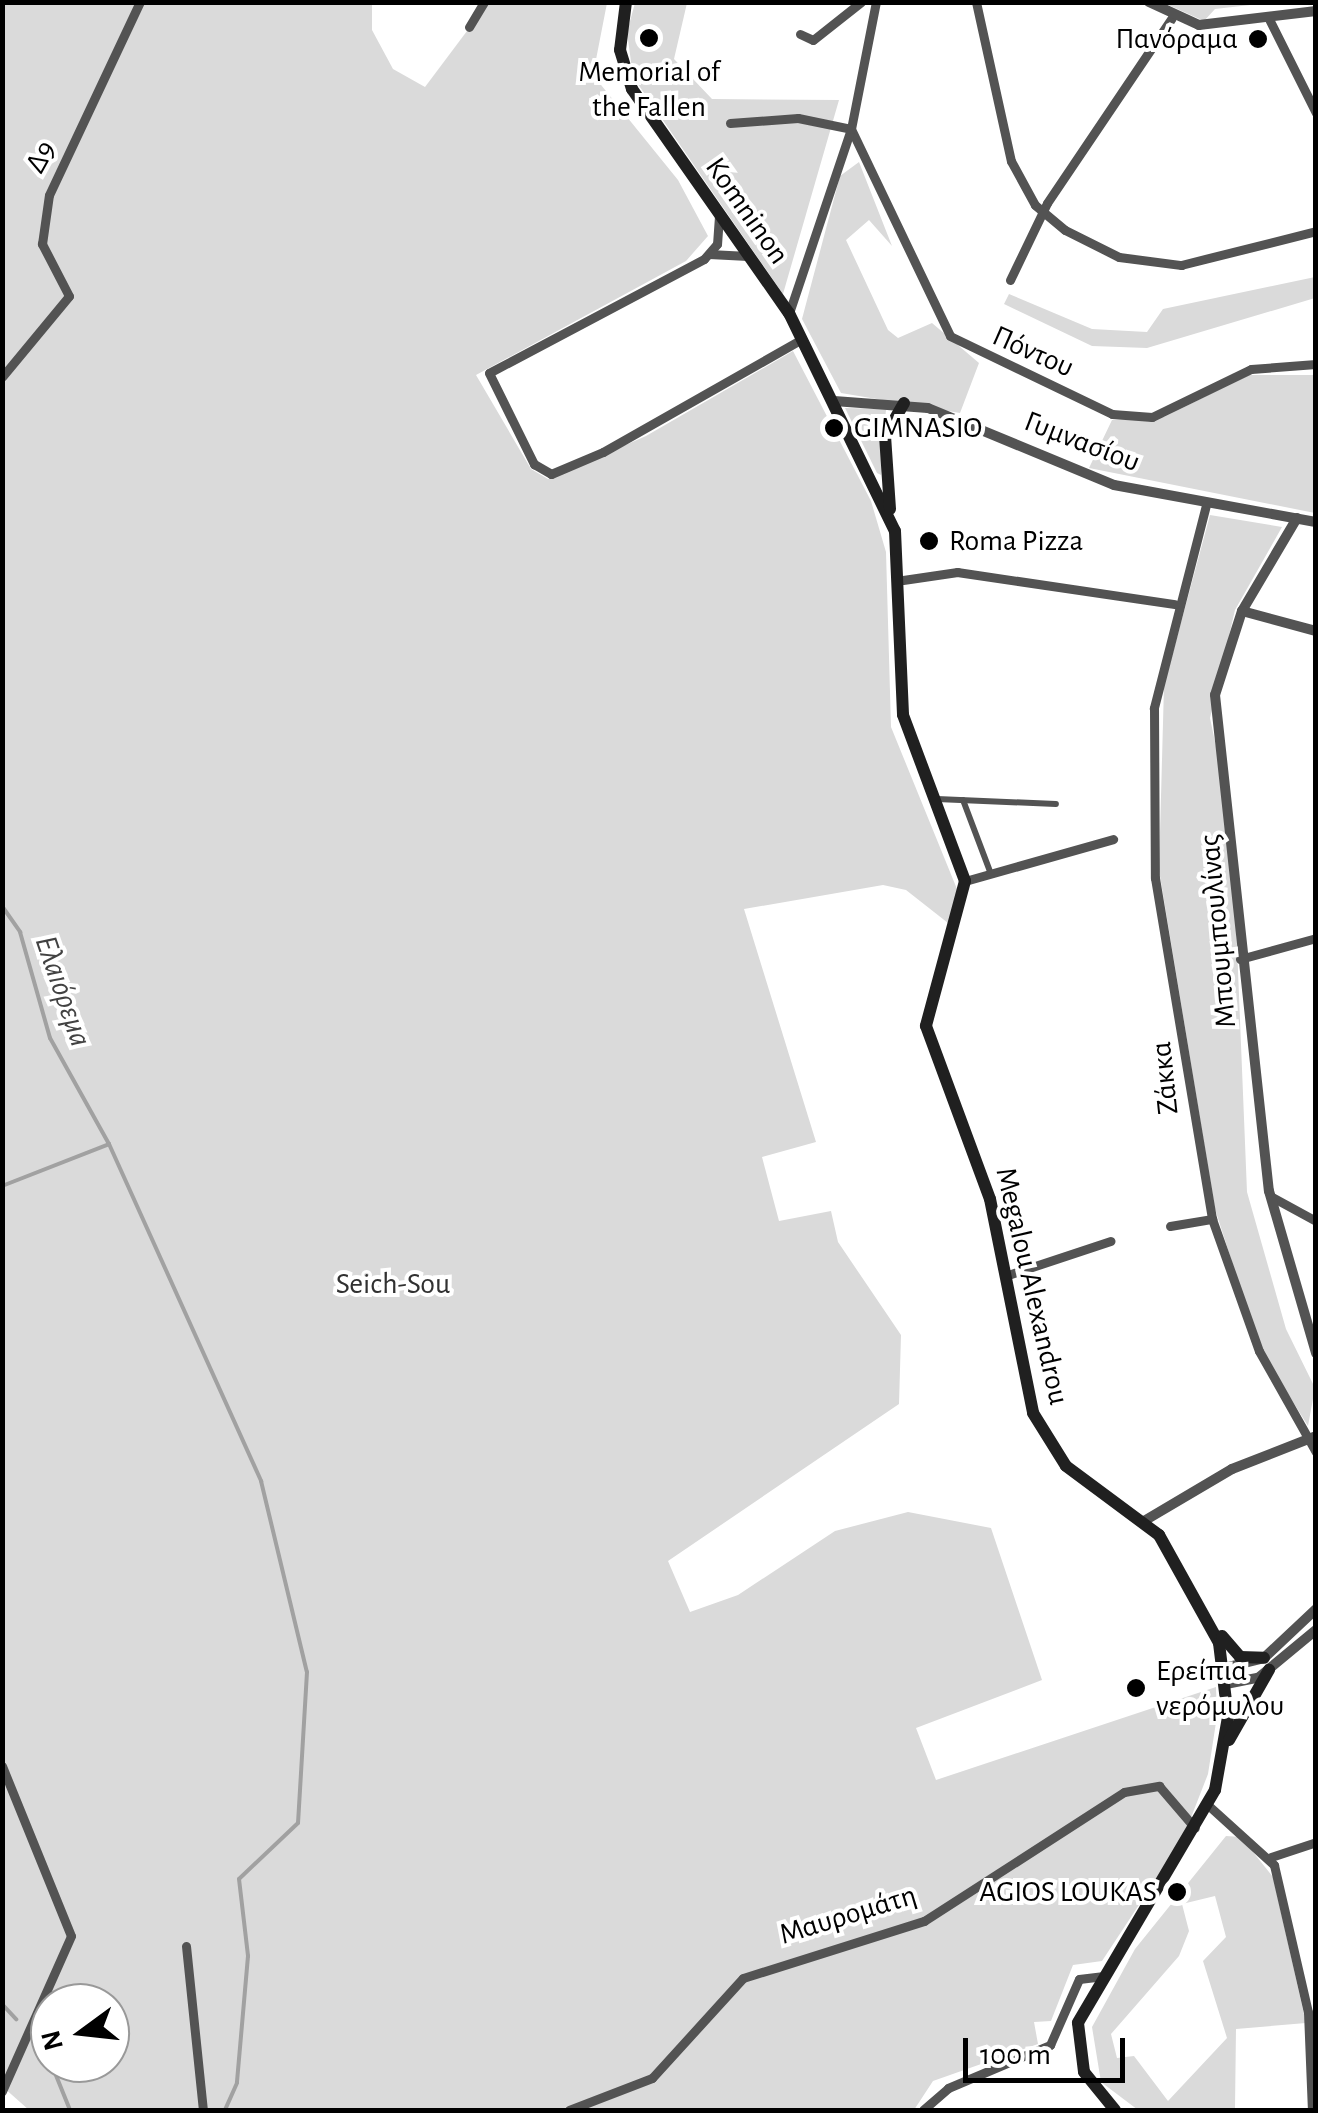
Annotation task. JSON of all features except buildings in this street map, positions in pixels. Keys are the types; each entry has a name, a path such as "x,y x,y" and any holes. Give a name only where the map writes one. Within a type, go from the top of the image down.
{"main road":[{"name":"Komninon","path":"626,2 620,50 632,89 789,313 802,339"},
{"path":"802,339 890,517"},
{"path":"904,403 885,436 890,517 902,580 903,714 966,881"},
{"name":"Megalou Alexandrou","path":"966,881 925,1018 972,1142 1008,1275 1043,1436 1079,1478 1144,1520 1206,1608 1226,1684 1226,1747 1209,1806 1080,2014 1077,2048 1091,2087 1115,2110"},
{"path":"1206,1608 1234,1652 1266,1664 1226,1747"}],"street":[{"name":"Δ9","path":"2,376 69,296 42,244 48,195 140,2"},
{"path":"469,27 484,2"},
{"path":"800,34 813,40 861,2"},
{"path":"789,313 850,130 876,2"},
{"path":"976,2 996,121 1041,212 1100,249 1152,263 1212,261 1316,231"},
{"path":"1149,2 1172,18 1203,26 1316,11"},
{"path":"1268,17 1316,112"},
{"path":"1010,280 1041,212 1172,18"},
{"path":"730,122 798,118 850,130"},
{"name":"Πόντου","path":"850,130 926,299 969,351 1143,419 1251,370 1316,364"},
{"path":"710,254 719,213"},
{"path":"748,256 710,254 489,373 540,472 614,447 802,339"},
{"name":"Γυμνασίου","path":"834,401 904,403 1104,482 1206,505 1316,522"},
{"name":"Ζάκκα","path":"1206,505 1175,604 1154,708 1154,878 1212,1219 1259,1351 1312,1437 1316,1452"},
{"name":"Μπουμπουλίνας","path":"1297,518 1242,610 1216,694 1238,845 1240,959 1270,1196 1316,1353"},
{"path":"902,580 957,572 1175,604"},
{"path":"1242,610 1316,631"},
{"path":"933,800 1056,804"},
{"path":"962,800 991,874"},
{"path":"966,881 1112,839"},
{"path":"1240,959 1316,938"},
{"path":"1270,1196 1316,1221"},
{"path":"1170,1226 1212,1219"},
{"path":"1008,1275 1110,1241"},
{"path":"1144,1520 1312,1437"},
{"path":"1224,1668 1266,1664 1316,1609"},
{"path":"1226,1684 1266,1664 1316,1630"},
{"path":"2,1766 70,1944 2,2090"},
{"name":"Μαυρομάτη","path":"569,2110 657,2074 743,1978 924,1921 1124,1792 1159,1786 1197,1830"},
{"path":"1209,1806 1271,1858 1308,2012 1312,2110"},
{"path":"1271,1858 1316,1842"},
{"path":"186,1946 202,2110"},
{"path":"924,2110 948,2088 1050,2045 1080,1978 1102,1976"}],"green space":[{"name":"Seich-Sou","path":"3,3 372,3 372,30 393,69 425,87 488,3 607,3 593,75 678,180 708,236 686,261 476,375 531,469 548,479 646,436 793,351 871,501 886,552 891,727 959,894 948,923 906,890 883,885 744,909 816,1142 762,1157 779,1221 831,1211 838,1242 901,1335 899,1404 668,1561 690,1612 738,1595 835,1531 908,1512 991,1528 1042,1680 916,1728 936,1780 1216,1687 1217,1716 1208,1774 1183,1838 1102,1961 1073,1965 1051,2021 1034,2022 1038,2044 933,2081 914,2110 29,2110 3,2087"},
{"path":"635,3 687,3 674,59 712,99 839,100 783,294 633,77 627,32"},
{"path":"1164,3 1268,3 1215,9 1204,21"},
{"path":"859,162 892,246 869,220 846,240 888,330 898,338 932,323 979,363 960,413 841,393 802,319 840,176"},
{"path":"1315,277 1315,298 1147,348 1092,346 1004,304 1009,294 1092,329 1147,332 1163,309"},
{"path":"1249,375 1315,375 1315,513 1089,468 1112,420 1164,417"},
{"path":"845,408 886,409 881,475 877,473"},
{"path":"1210,515 1282,527 1235,610 1210,718 1232,823 1247,1192 1286,1329 1315,1388 1308,1426 1260,1349 1215,1209 1159,870 1164,686"},
{"path":"1226,1836 1241,1837 1273,1877 1306,2023 1236,2029 1235,2108 1138,2110 1101,2082 1092,2027 1135,1949","holes":["1215,1896 1226,1937 1203,1961 1227,2038 1168,2101 1134,2056 1117,2058 1111,2034 1179,1956 1189,1931 1182,1904"]}],"waterway":[{"name":"Ελαιόρεμα","path":"2,906 20,932 50,1038 109,1144"},
{"path":"2,1186 109,1144 261,1481 307,1672 298,1823 239,1879 248,1956 237,2083 225,2110"},
{"path":"2,2004 16,2019"},
{"name":"Ελαιόρεμα","path":"59,2083 70,2110"}],"place":[{"name":"Memorial of the Fallen","path":"649,38"},
{"name":"Πανόραμα","path":"1258,39"},
{"name":"GIMNASIO","path":"834,428"},
{"name":"Roma Pizza","path":"929,541"},
{"name":"Ερείπια νερόμυλου","path":"1136,1688"},
{"name":"AGIOS LOUKAS","path":"1177,1892"}]}
